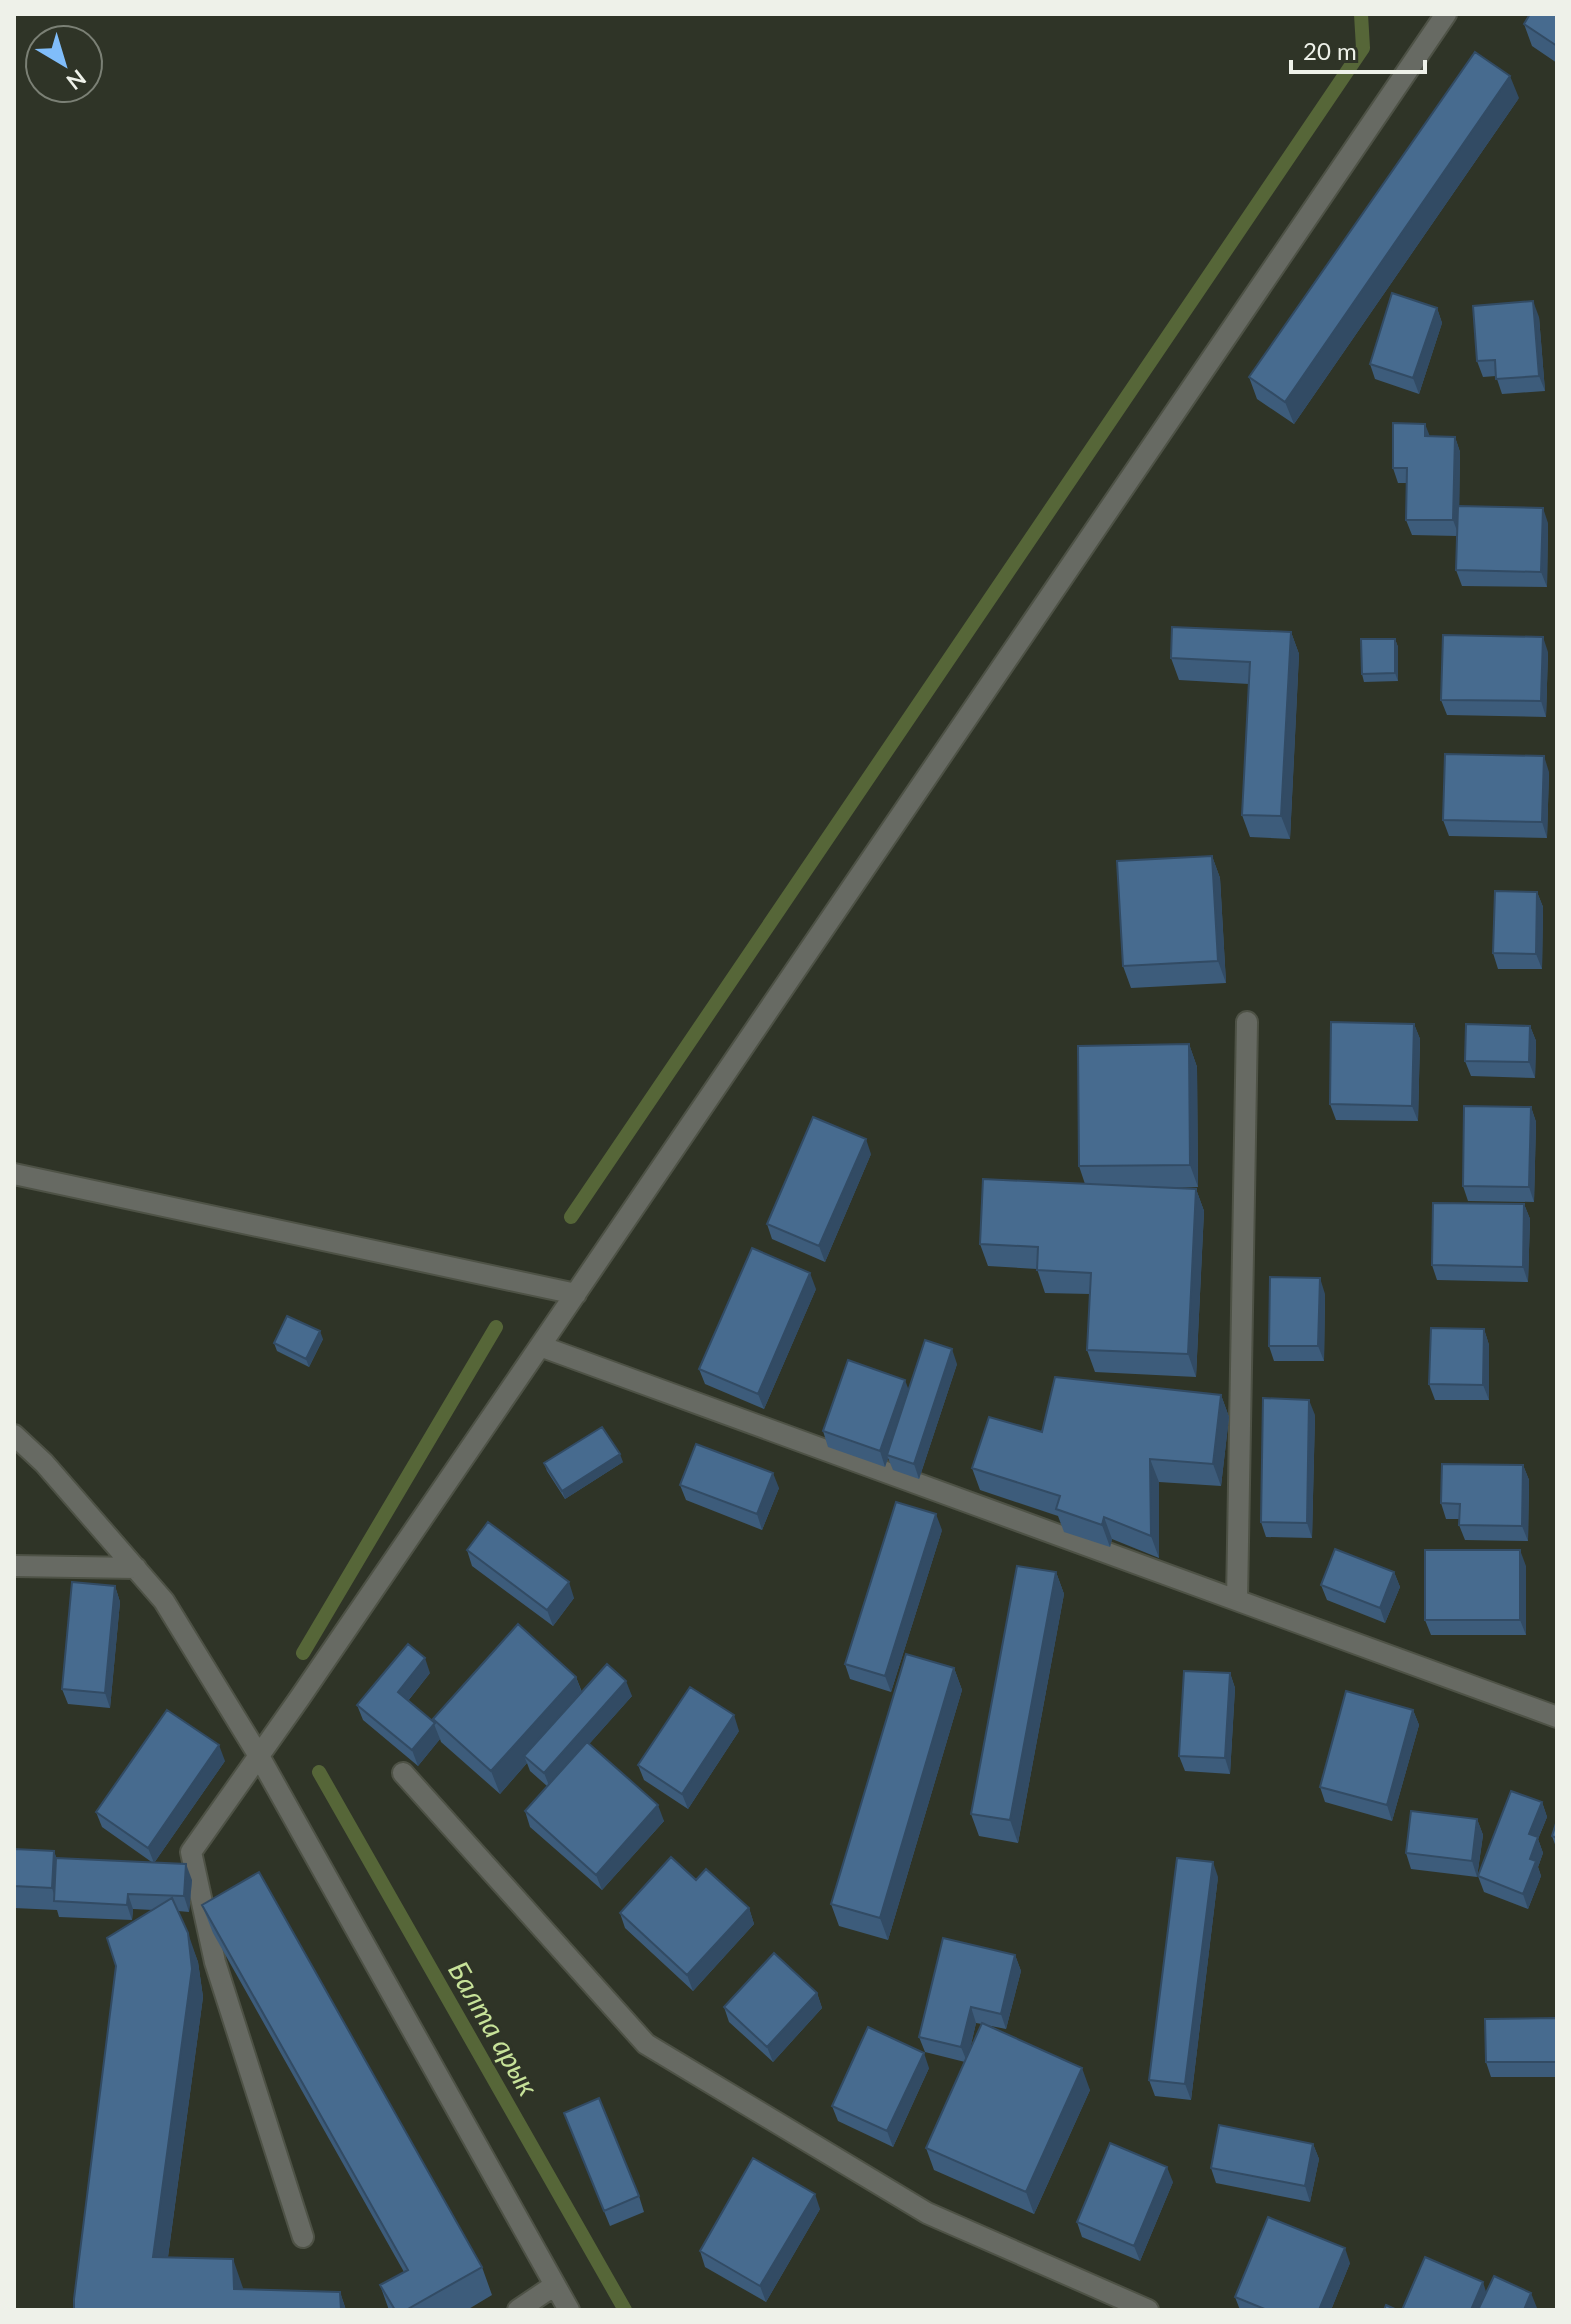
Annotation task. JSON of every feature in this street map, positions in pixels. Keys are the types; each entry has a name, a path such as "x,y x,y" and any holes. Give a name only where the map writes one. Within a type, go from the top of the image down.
{"street":[{"path":"303,2237 215,1962 191,1852 576,1294 1446,14"},
{"path":"1237,1600 1247,1022"},
{"path":"14,1174 576,1294"},
{"path":"540,1346 1557,1717"},
{"path":"14,1435 44,1463 164,1601 259,1756 569,2310"},
{"path":"14,1566 136,1568"},
{"path":"403,1773 646,2044 927,2213 1148,2310"},
{"path":"518,2310 555,2285"}],"building":[{"path":"1530,14 1557,14 1557,46 1524,24"},
{"path":"1475,52 1510,76 1285,402 1249,377"},
{"path":"1392,293 1437,308 1413,378 1370,364"},
{"path":"1533,301 1539,376 1496,379 1495,360 1477,361 1473,306"},
{"path":"1393,423 1425,424 1425,436 1455,437 1453,520 1406,520 1407,468 1393,468"},
{"path":"1458,506 1543,508 1541,572 1456,570"},
{"path":"1172,627 1291,632 1281,816 1242,815 1250,662 1171,658"},
{"path":"1443,635 1543,637 1541,701 1441,700"},
{"path":"1361,639 1395,639 1395,673 1362,674"},
{"path":"1445,754 1544,756 1542,822 1443,820"},
{"path":"1212,856 1218,961 1123,966 1117,861"},
{"path":"1495,891 1537,892 1536,954 1493,953"},
{"path":"1331,1022 1414,1024 1412,1106 1330,1104"},
{"path":"1466,1024 1530,1026 1529,1062 1465,1061"},
{"path":"1189,1044 1190,1165 1079,1166 1078,1046"},
{"path":"1464,1106 1531,1107 1529,1187 1463,1186"},
{"path":"813,1117 866,1139 819,1246 767,1224"},
{"path":"983,1179 1196,1189 1188,1354 1087,1350 1091,1273 1037,1270 1038,1247 980,1244"},
{"path":"1433,1203 1524,1204 1523,1267 1432,1265"},
{"path":"752,1248 810,1273 758,1394 699,1369"},
{"path":"1270,1277 1320,1278 1318,1346 1269,1346"},
{"path":"287,1316 320,1331 306,1359 274,1343"},
{"path":"1431,1328 1484,1329 1483,1385 1429,1384"},
{"path":"925,1340 952,1349 914,1464 887,1455"},
{"path":"848,1360 905,1380 880,1451 823,1431"},
{"path":"1055,1377 1221,1395 1213,1464 1150,1459 1151,1536 1104,1517 1102,1525 1056,1509 1060,1496 972,1468 989,1417 1042,1432"},
{"path":"1263,1398 1309,1400 1307,1523 1261,1522"},
{"path":"602,1427 620,1454 562,1491 544,1463"},
{"path":"696,1444 773,1473 757,1514 680,1485"},
{"path":"1442,1464 1523,1465 1522,1526 1459,1525 1460,1504 1441,1503"},
{"path":"896,1502 936,1514 885,1676 845,1664"},
{"path":"488,1522 569,1582 547,1610 467,1550"},
{"path":"1335,1549 1394,1572 1380,1608 1321,1585"},
{"path":"1425,1550 1520,1550 1520,1620 1425,1620"},
{"path":"1017,1566 1056,1572 1010,1820 971,1814"},
{"path":"72,1582 115,1586 105,1693 62,1689"},
{"path":"518,1624 576,1677 491,1771 433,1719"},
{"path":"408,1644 425,1658 398,1692 435,1723 412,1750 357,1705"},
{"path":"906,1654 954,1668 880,1918 831,1904"},
{"path":"607,1664 626,1681 544,1773 524,1756"},
{"path":"1184,1671 1230,1673 1225,1758 1179,1756"},
{"path":"690,1687 734,1715 682,1794 638,1765"},
{"path":"1346,1691 1413,1710 1387,1805 1320,1787"},
{"path":"167,1710 219,1745 148,1848 96,1812"},
{"path":"587,1742 658,1805 596,1875 525,1811"},
{"path":"1511,1791 1542,1802 1529,1834 1538,1837 1530,1859 1536,1861 1523,1894 1478,1876"},
{"path":"1411,1811 1477,1819 1472,1861 1406,1853"},
{"path":"1557,1820 1557,1838 1552,1836"},
{"path":"14,1849 54,1851 52,1888 14,1886"},
{"path":"671,1857 696,1880 706,1869 749,1908 687,1975 620,1913"},
{"path":"56,1858 186,1864 184,1896 128,1894 127,1905 54,1901"},
{"path":"1177,1858 1213,1862 1185,2084 1149,2080"},
{"path":"259,1872 482,2267 406,2310 395,2310 380,2285 408,2270 202,1905"},
{"path":"172,1898 188,1933 192,1969 153,2257 233,2259 234,2289 340,2292 341,2310 74,2310 116,1966 107,1938"},
{"path":"943,1938 1015,1955 1001,2014 971,2007 961,2047 919,2037"},
{"path":"774,1953 817,1993 767,2047 724,2007"},
{"path":"1557,2018 1557,2062 1486,2062 1485,2019"},
{"path":"982,2023 1082,2068 1026,2192 926,2148"},
{"path":"868,2027 924,2053 887,2131 832,2106"},
{"path":"599,2098 639,2196 604,2211 564,2113"},
{"path":"1219,2125 1313,2144 1305,2186 1211,2168"},
{"path":"1110,2143 1167,2167 1134,2246 1077,2222"},
{"path":"753,2158 815,2194 760,2286 700,2251"},
{"path":"1268,2217 1345,2248 1319,2310 1267,2310 1235,2297"},
{"path":"1425,2257 1483,2282 1471,2310 1402,2310"},
{"path":"1494,2276 1531,2293 1524,2310 1478,2310"}],"waterway":[{"path":"571,1217 1363,48 1361,14"},
{"path":"303,1653 496,1327"},
{"name":"Балта арык","path":"319,1772 625,2310"}]}
